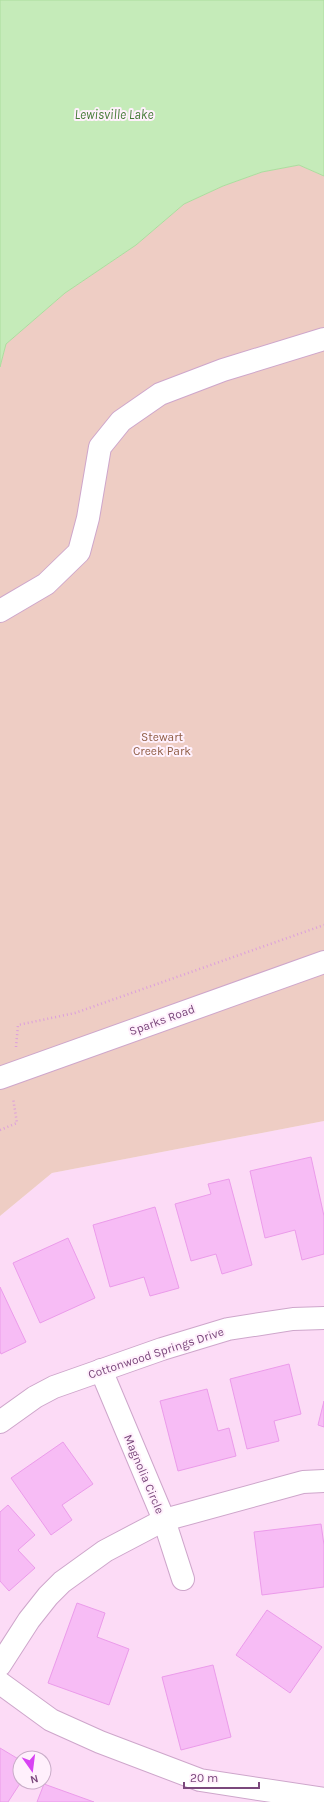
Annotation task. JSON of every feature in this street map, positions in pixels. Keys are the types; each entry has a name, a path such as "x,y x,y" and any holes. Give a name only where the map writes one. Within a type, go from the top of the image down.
{"street":[{"path":"0,611 46,584 78,552 88,518 100,447 121,421 160,394 223,370 324,339"},
{"name":"Sparks Road","path":"0,1078 324,962"},
{"name":"Cottonwood Springs Drive","path":"0,1422 35,1397 54,1387 101,1370 228,1329 293,1319 324,1318"},
{"name":"Magnolia Circle","path":"101,1370 164,1520 183,1579"},
{"path":"0,1665 29,1620 48,1596 62,1582 105,1551 164,1520 296,1484 324,1481"},
{"path":"0,1683 51,1720 100,1742 200,1780 324,1799"}],"path":[{"path":"16,1048 18,1025 75,1013 324,924"},
{"path":"0,1130 17,1123 13,1096"}],"shaded area":[{"path":"324,1121 324,1802 0,1802 0,1216 52,1173"}],"green space":[{"name":"Stewart Creek Park","path":"299,165 324,176 324,1121 52,1173 0,1216 0,367 6,344 65,293 136,245 184,204 223,186 262,172"}],"water":[{"name":"Lewisville Lake","path":"0,0 324,0 324,176 299,165 262,172 223,186 184,204 136,245 65,293 6,344 0,367"}],"building":[{"path":"311,1157 324,1216 324,1254 302,1260 295,1230 265,1238 250,1171"},
{"path":"229,1179 252,1265 222,1274 216,1254 191,1261 175,1204 211,1194 208,1184"},
{"path":"155,1207 179,1288 150,1296 144,1277 110,1287 93,1225"},
{"path":"68,1238 95,1298 40,1323 13,1263"},
{"path":"0,1287 26,1342 1,1354 0,1351"},
{"path":"289,1364 301,1414 274,1421 279,1441 247,1449 230,1379"},
{"path":"207,1389 218,1431 229,1428 236,1456 178,1471 160,1401"},
{"path":"324,1401 324,1427 318,1425"},
{"path":"63,1442 93,1484 62,1505 72,1520 51,1535 11,1478"},
{"path":"8,1505 35,1535 18,1550 35,1568 9,1591 0,1581 0,1512"},
{"path":"321,1524 324,1545 324,1587 262,1595 254,1532"},
{"path":"77,1603 105,1613 97,1637 129,1649 109,1705 48,1683"},
{"path":"267,1610 322,1647 290,1693 236,1655"},
{"path":"213,1665 231,1737 181,1750 162,1677"},
{"path":"0,1748 12,1755 12,1790 16,1790 8,1802 0,1802"},
{"path":"52,1787 94,1802 37,1802 42,1790 52,1790"}]}
